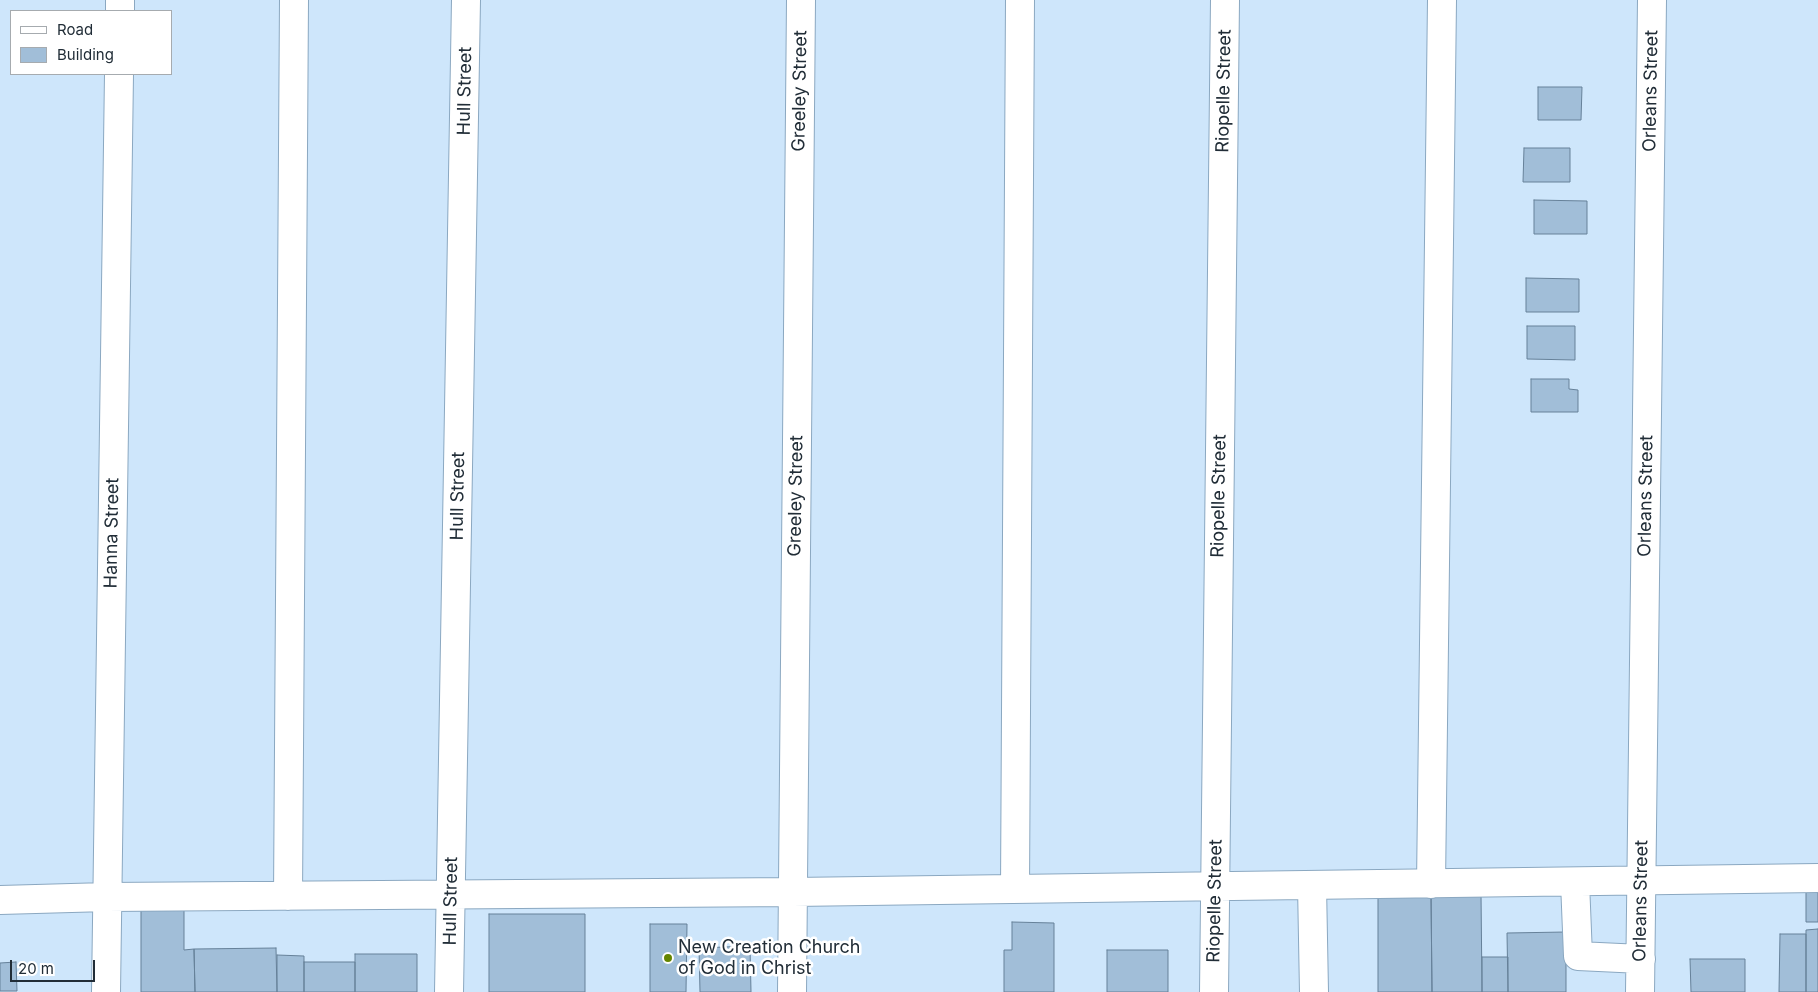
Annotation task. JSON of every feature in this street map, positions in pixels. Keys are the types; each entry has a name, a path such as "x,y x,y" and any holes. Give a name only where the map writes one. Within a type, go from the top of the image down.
{"street":[{"path":"288,896 294,0"},
{"name":"Hull Street","path":"449,992 466,0"},
{"name":"Greeley Street","path":"792,992 801,0"},
{"path":"1015,889 1020,0"},
{"name":"Riopelle Street","path":"1214,992 1225,0"},
{"path":"1431,884 1442,0"},
{"name":"Orleans Street","path":"1640,992 1652,0"},
{"name":"Hanna Street","path":"106,992 119,75"},
{"path":"0,900 793,892 1818,878"},
{"path":"1575,882 1578,956 1641,959"},
{"path":"1312,885 1314,992"}],"building":[{"path":"1538,87 1582,87 1581,120 1538,120"},
{"path":"1524,148 1570,148 1570,182 1523,182"},
{"path":"1534,200 1587,201 1587,234 1534,234"},
{"path":"1526,278 1579,279 1579,312 1526,312"},
{"path":"1527,326 1575,326 1575,360 1527,359"},
{"path":"1531,379 1569,379 1569,389 1578,390 1578,412 1531,412"},
{"path":"1806,892 1818,892 1818,922 1806,922"},
{"path":"1378,893 1431,893 1432,992 1378,992"},
{"path":"1431,893 1481,893 1482,992 1432,992"},
{"path":"141,907 184,907 184,950 194,949 195,992 141,992"},
{"path":"489,914 585,914 585,992 489,992"},
{"path":"1012,922 1054,923 1054,992 1004,992 1004,950 1012,950"},
{"name":"New Creation Church of God in Christ","path":"650,924 687,924 686,992 650,992"},
{"path":"1818,929 1818,992 1806,992 1806,930"},
{"path":"1566,932 1566,992 1508,992 1507,933"},
{"path":"1780,934 1806,934 1806,992 1779,992"},
{"path":"750,946 751,992 700,992 699,948"},
{"path":"276,948 277,992 195,992 194,949"},
{"path":"1107,950 1168,950 1168,992 1107,992"},
{"path":"355,954 417,954 417,992 355,992"},
{"path":"277,955 304,956 304,992 277,992"},
{"path":"1482,957 1508,957 1508,992 1482,992"},
{"path":"1690,959 1745,959 1745,992 1691,992"},
{"path":"16,962 17,991 0,991 0,963"},
{"path":"304,962 355,962 355,992 304,992"}],"place":[{"name":"New Creation Church of God in Christ","path":"668,958"}]}
